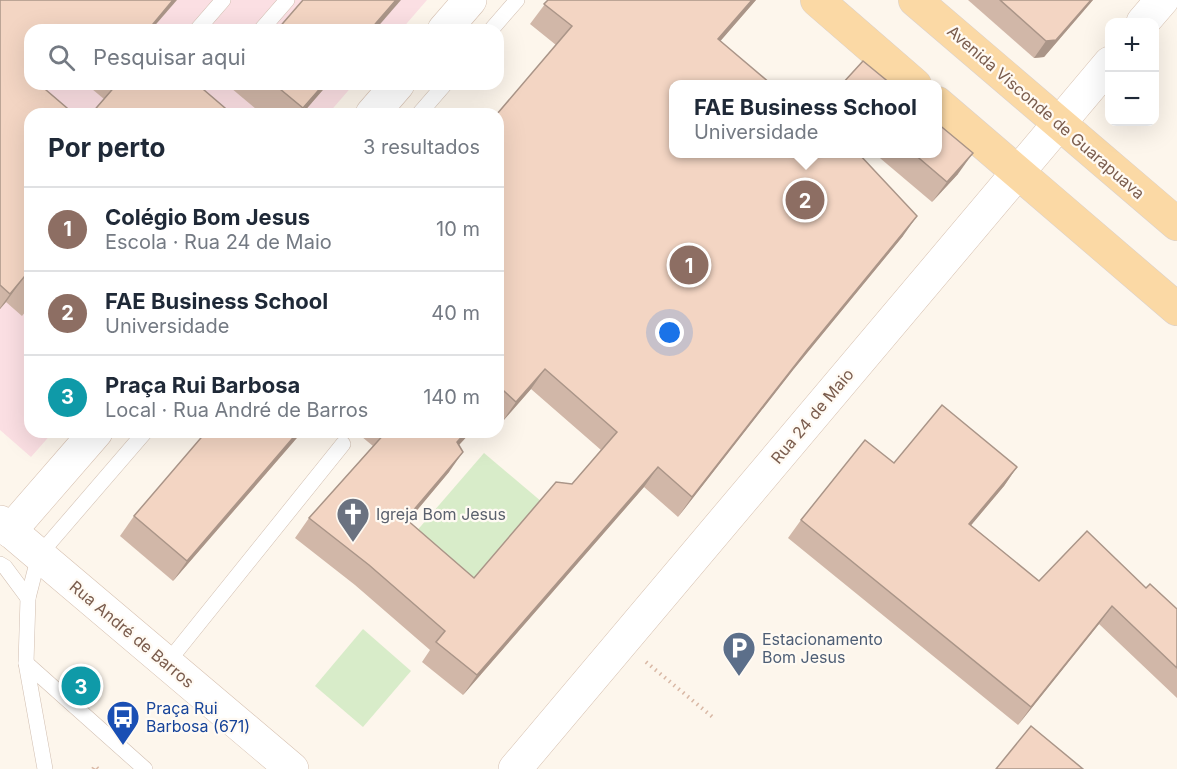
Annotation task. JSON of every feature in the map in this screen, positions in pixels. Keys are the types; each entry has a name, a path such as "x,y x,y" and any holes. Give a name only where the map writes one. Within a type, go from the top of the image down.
{"main road":[{"path":"817,0 910,80"},
{"name":"Avenida Visconde de Guarapuava","path":"915,0 1177,224"},
{"path":"942,107 1177,309"}],"street":[{"path":"449,24 470,0"},
{"path":"1146,18 1162,0"},
{"name":"Rua 24 de Maio","path":"515,769 1105,69"},
{"path":"377,108 393,90"},
{"path":"3,530 90,438"},
{"name":"Rua André de Barros","path":"3,530 39,555 292,769"}],"lane":[{"path":"202,24 223,0"},
{"path":"266,24 287,0"},
{"path":"496,24 517,0"},
{"path":"424,108 440,90"},
{"path":"45,769 26,663 28,598 39,555 140,438"},
{"path":"167,663 343,444"},
{"path":"0,564 5,567 28,598"},
{"path":"26,663 145,769"}],"path":[{"path":"622,642 715,720"},
{"path":"93,769 95,766 98,769"}],"shaded area":[{"path":"0,0 427,0 406,24 24,24 24,90 349,90 333,108 24,108 24,438 48,438 31,457 0,430"}],"green space":[{"path":"484,453 542,502 460,598 402,548"},
{"path":"363,629 411,671 363,727 315,686"}],"building":[{"path":"0,0 173,0 153,24 24,24 24,90 46,90 67,108 24,108 24,277 10,294 0,285"},
{"path":"303,0 396,0 375,24 282,24"},
{"path":"548,0 752,0 718,39 766,80 669,80 669,158 863,158 917,216 807,350 692,497 658,467 477,675 436,642 445,631 369,565 309,518 381,438 461,438 457,442 463,452 406,519 474,578 556,482 572,484 617,432 545,369 516,402 504,391 504,108 502,108 572,26 544,4"},
{"path":"1000,0 1091,0 1056,40 1046,41"},
{"path":"863,61 886,80 846,80"},
{"path":"112,90 204,90 225,108 96,108"},
{"path":"281,90 319,90 303,108"},
{"path":"942,127 973,153 947,182 919,158 942,158"},
{"path":"942,405 1017,467 969,524 1039,581 1087,531 1146,588 1150,584 1177,609 1177,668 1112,606 1031,707 801,520 865,440 894,463"},
{"path":"201,438 293,438 187,561 134,516"},
{"path":"1031,726 1083,769 996,769"}],"place":[{"name":"FAE Business School","path":"805,200"},
{"name":"Colégio Bom Jesus","path":"689,265"},
{"name":"Igreja Bom Jesus","path":"353,543"},
{"name":"Estacionamento Bom Jesus","path":"739,677"},
{"name":"Praça Rui Barbosa","path":"81,686"},
{"name":"Praça Rui Barbosa (671)","path":"123,746"}]}
